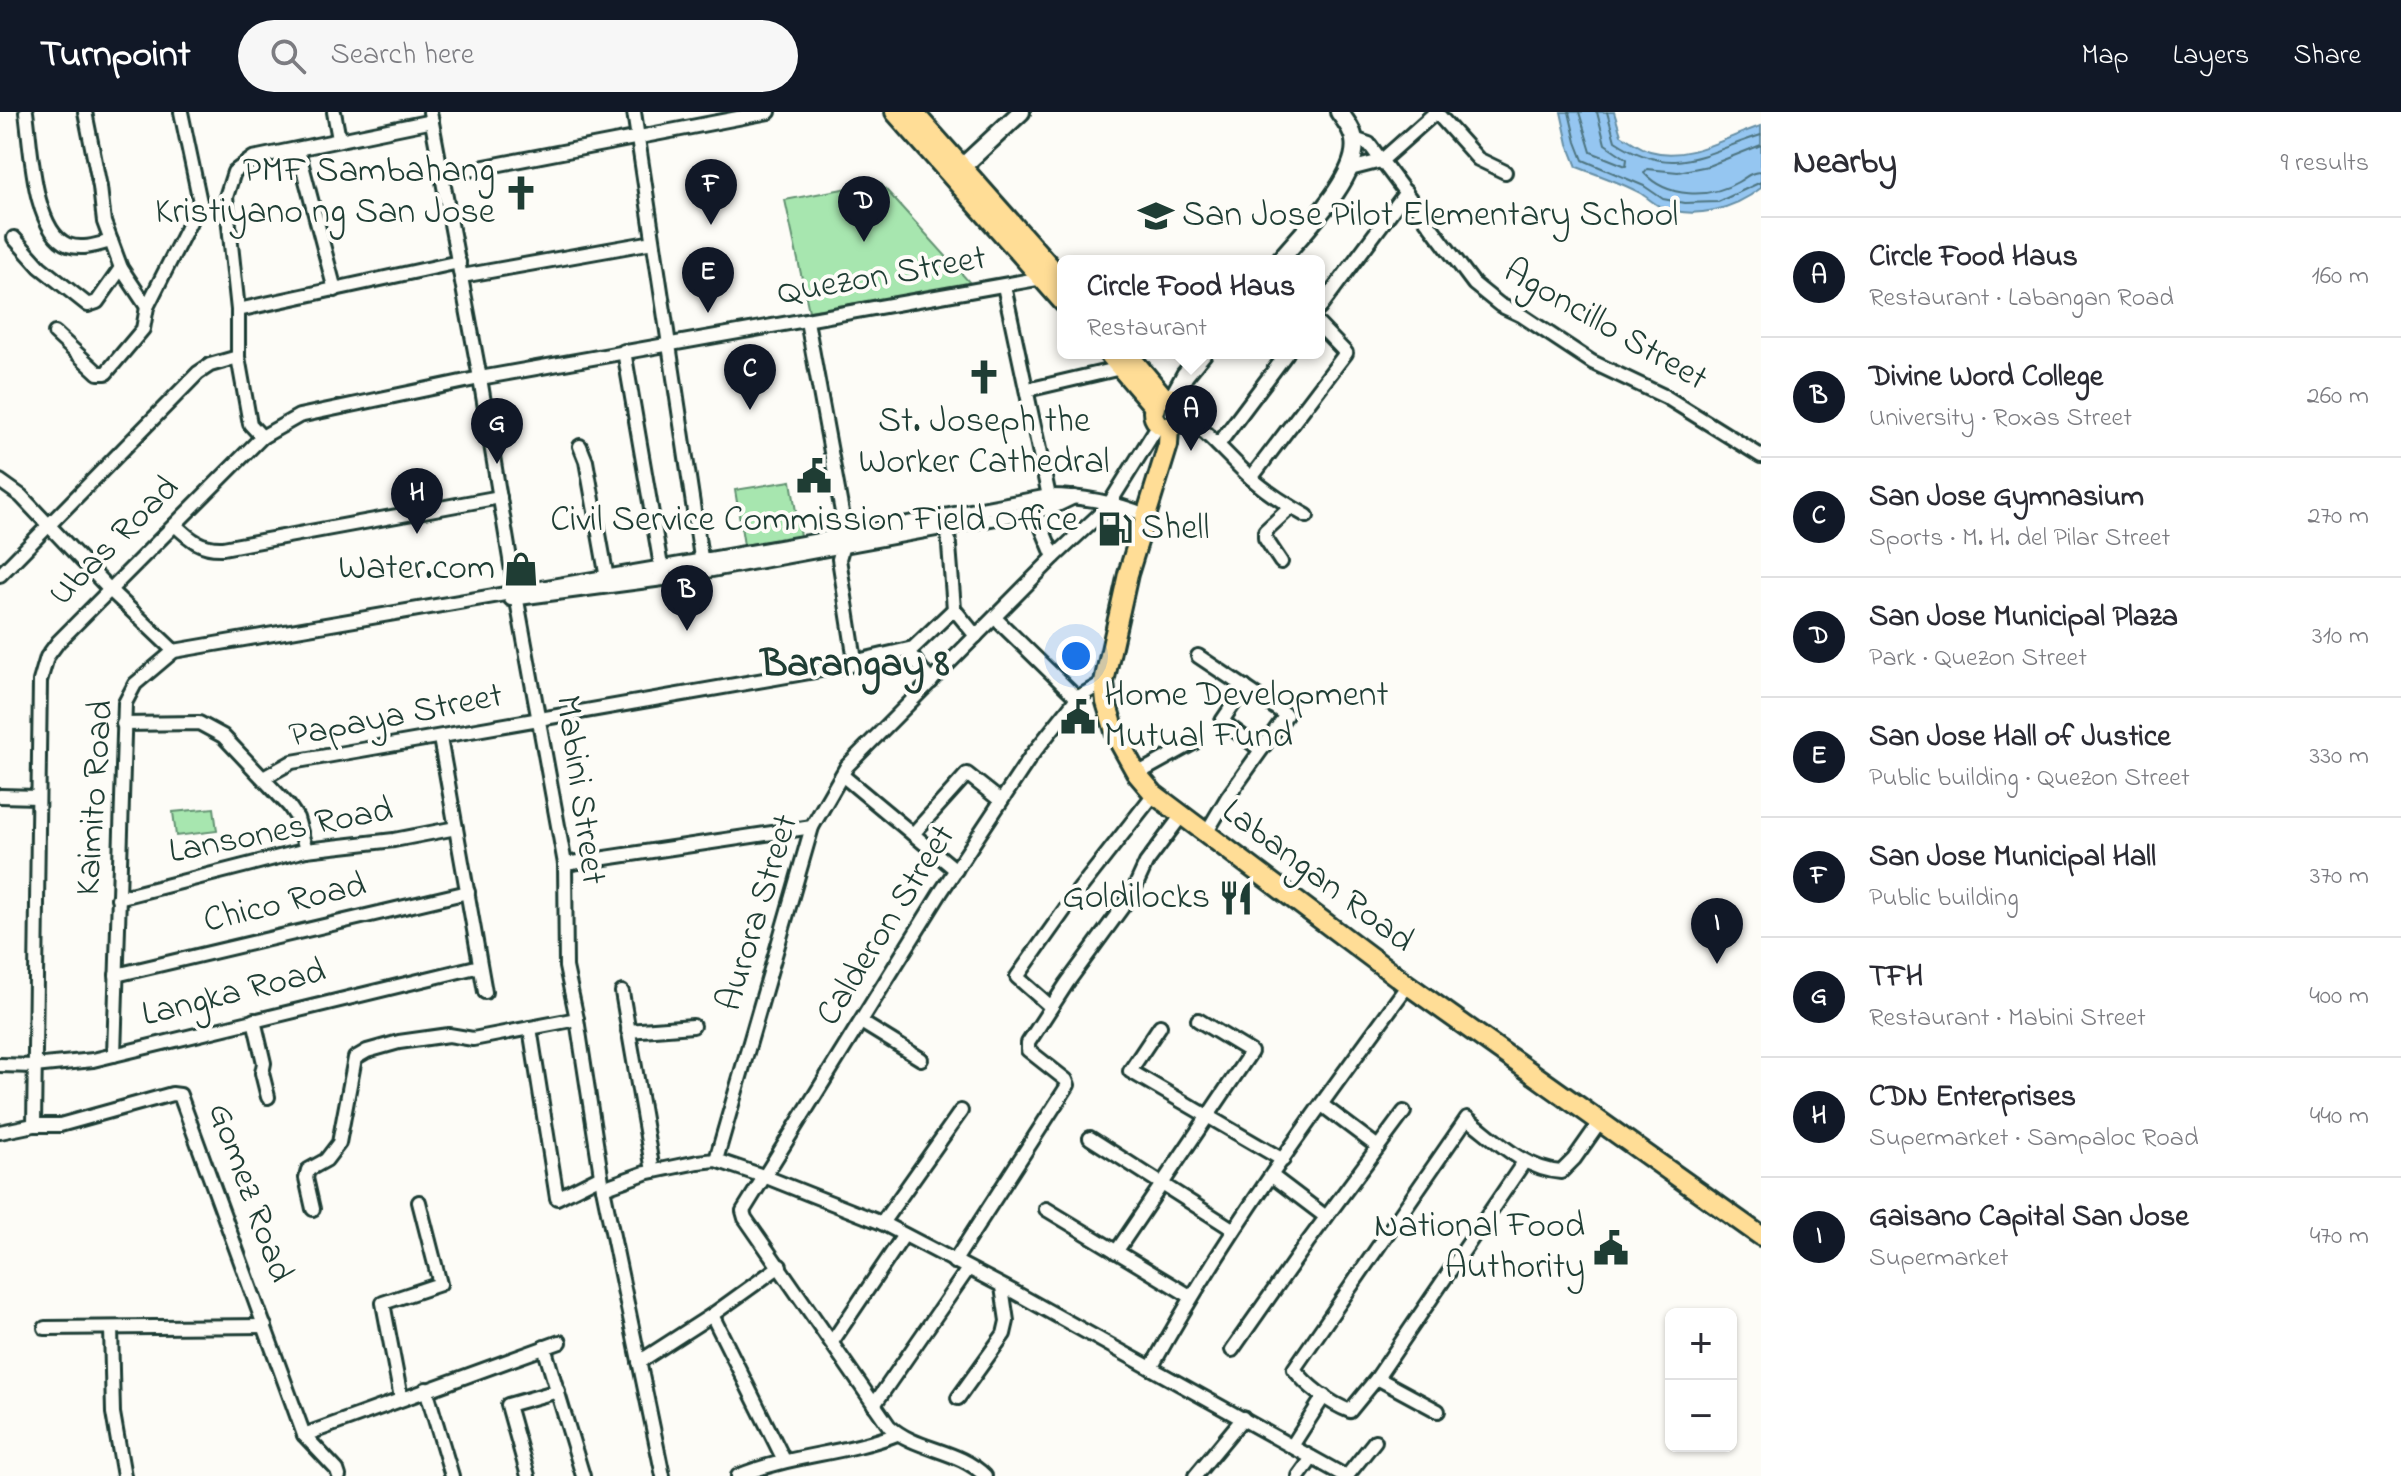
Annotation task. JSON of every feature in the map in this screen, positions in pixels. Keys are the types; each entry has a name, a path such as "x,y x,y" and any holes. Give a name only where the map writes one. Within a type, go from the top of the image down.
{"main road":[{"path":"895,112 955,169 1054,278"},
{"path":"913,112 955,169"},
{"path":"1124,360 1167,412"},
{"name":"Labangan Road","path":"1167,412 1168,445 1128,574 1104,682 1111,722 1137,774 1154,794 1205,835 1408,985 1761,1236"}],"street":[{"path":"26,112 37,193 55,237 67,245 82,248 111,241"},
{"path":"85,112 104,222 121,268 147,307"},
{"path":"55,333 98,373 106,373 143,329 147,307 200,202 181,112"},
{"path":"334,112 339,139"},
{"path":"634,112 702,566"},
{"path":"443,175 769,112"},
{"path":"955,169 1021,112"},
{"path":"1284,255 1350,169 1354,139 1339,112"},
{"path":"1350,169 1381,161 1436,112 1478,159 1505,172"},
{"path":"262,437 250,424 238,357 238,310 226,197 234,172 253,158 298,150 431,116"},
{"name":"Mabini Street","path":"431,116 565,864 566,967 602,1182 663,1476"},
{"name":"Agoncillo Street","path":"1354,139 1369,144 1474,284 1500,305 1521,315 1592,362 1666,397 1761,456"},
{"path":"298,150 335,290"},
{"path":"1325,301 1406,192"},
{"path":"200,202 226,197"},
{"path":"14,238 40,267 88,305 97,302 121,268"},
{"path":"462,276 653,242"},
{"path":"238,310 459,262"},
{"name":"Quezon Street","path":"480,378 1054,278"},
{"path":"1004,286 1050,502"},
{"path":"807,321 845,539 839,559 853,662"},
{"path":"1251,478 1346,353 1325,331"},
{"path":"624,351 662,573"},
{"path":"0,575 198,373 218,362 238,357"},
{"path":"1198,359 1185,375 1167,412 1218,445 1251,478 1307,516"},
{"path":"1218,445 1282,359"},
{"path":"1027,390 1124,360"},
{"name":"Ubas Road","path":"34,1125 40,681 58,642 262,437 299,416 480,378"},
{"name":"Aurora Street","path":"716,1160 812,827 847,766 1111,501 1167,412"},
{"path":"580,446 586,461 607,581"},
{"path":"0,481 21,496 110,590 174,651 384,613 662,573 1077,496 1111,501 1146,515"},
{"path":"175,525 196,544 210,549 223,548 500,497"},
{"path":"1032,506 1054,557"},
{"path":"1281,562 1265,538 1265,531 1291,507"},
{"path":"947,521 954,609 976,636"},
{"path":"931,682 907,650 918,645 954,609"},
{"path":"995,618 1077,698"},
{"name":"Papaya Street","path":"265,777 292,762 846,667 853,662 907,650"},
{"name":"Kaimito Road","path":"114,1055 125,703 130,689 174,651"},
{"path":"1198,656 1286,715 1205,835"},
{"name":"Calderon Street","path":"780,1266 743,1211 956,870 1031,756 1077,698 1104,682"},
{"path":"1245,687 1222,721 1261,750"},
{"path":"123,724 199,723 223,736 265,777 297,818 306,850"},
{"path":"440,738 485,992"},
{"path":"1137,774 1195,742"},
{"path":"913,834 967,774 1001,801"},
{"path":"842,775 956,870"},
{"path":"1051,1007 1017,977 1078,891 1154,794"},
{"path":"0,796 38,797"},
{"path":"954,1262 1068,1085 1066,1080 1028,1050 1028,1043 1132,894 1146,863 1182,815"},
{"path":"565,864 812,827"},
{"name":"Lansones Road","path":"118,898 306,850 394,840 456,828"},
{"name":"Chico Road","path":"116,975 468,892"},
{"name":"Langka Road","path":"0,1065 34,1066 93,1060 480,966"},
{"path":"1151,1368 1190,1296 1234,1230 1408,985"},
{"path":"622,992 653,1171"},
{"path":"313,1209 306,1178 308,1170 326,1160 339,1143 355,1058 367,1051 399,1042 449,1035 473,1039 577,1019"},
{"path":"254,1020 268,1097"},
{"path":"1116,1252 1251,1052 1198,1020"},
{"path":"861,1022 921,1059"},
{"path":"628,1031 693,1026"},
{"path":"1160,1026 1130,1071 1283,1160"},
{"path":"530,1028 557,1198 602,1182 716,1160 882,1223 1346,1476 1375,1441"},
{"name":"Gomez Road","path":"0,1132 34,1125 60,1125 172,1094 180,1095 304,1435 339,1476"},
{"path":"1322,1105 1378,1147"},
{"path":"882,1223 961,1111"},
{"path":"1232,1350 1404,1112"},
{"path":"1524,1162 1377,1378 1350,1411 1302,1379 1294,1369 1467,1118 1524,1162 1544,1171 1561,1172 1600,1122"},
{"path":"1090,1138 1234,1230"},
{"path":"1272,1176 1326,1217"},
{"path":"401,1398 383,1303 440,1284 419,1202"},
{"path":"1046,1209 1190,1296"},
{"path":"832,1342 904,1235"},
{"path":"639,1362 780,1266 897,1434 967,1461 985,1476"},
{"path":"874,1405 968,1269"},
{"path":"958,1398 1004,1334 1007,1321 1002,1287"},
{"path":"712,1315 784,1460"},
{"path":"45,1328 265,1326"},
{"path":"111,1328 113,1413 124,1476"},
{"path":"304,1435 560,1342"},
{"path":"544,1347 583,1476"},
{"path":"1377,1378 1438,1411"},
{"path":"426,1389 452,1476"},
{"path":"528,1476 508,1405 558,1391"},
{"path":"1292,1446 1324,1396"},
{"path":"1195,1476 1243,1418"},
{"path":"738,1476 784,1460 874,1443 897,1434"},
{"path":"1299,1476 1312,1458"}],"green space":[{"path":"879,182 971,284 809,311 785,200"},
{"path":"791,481 800,536 744,545 735,490"},
{"path":"214,808 217,831 176,836 173,812"}],"water":[{"path":"1561,112 1614,112 1621,135 1646,150 1664,154 1707,147 1761,126 1761,188 1739,202 1714,210 1687,212 1661,207 1632,189 1577,167"}],"place":[{"name":"PMF Sambahang Kristiyano ng San Jose","path":"521,193"},
{"name":"San Jose Pilot Elementary School","path":"1156,216"},
{"name":"San Jose Municipal Hall","path":"711,225"},
{"name":"San Jose Municipal Plaza","path":"864,242"},
{"name":"San Jose Hall of Justice","path":"708,313"},
{"name":"St. Joseph the Worker Cathedral","path":"984,377"},
{"name":"San Jose Gymnasium","path":"750,410"},
{"name":"Circle Food Haus","path":"1191,451"},
{"name":"TFH","path":"497,464"},
{"name":"Civil Service Commission Field Office","path":"814,476"},
{"name":"Shell","path":"1115,529"},
{"name":"CDN Enterprises","path":"417,534"},
{"name":"Water.com","path":"521,569"},
{"name":"Divine Word College","path":"687,631"},
{"name":"Home Development Mutual Fund","path":"1078,717"},
{"name":"Goldilocks","path":"1236,898"},
{"name":"Gaisano Capital San Jose","path":"1717,964"},
{"name":"National Food Authority","path":"1611,1248"}],"district":[{"name":"Barangay 8","path":"855,665"}]}
